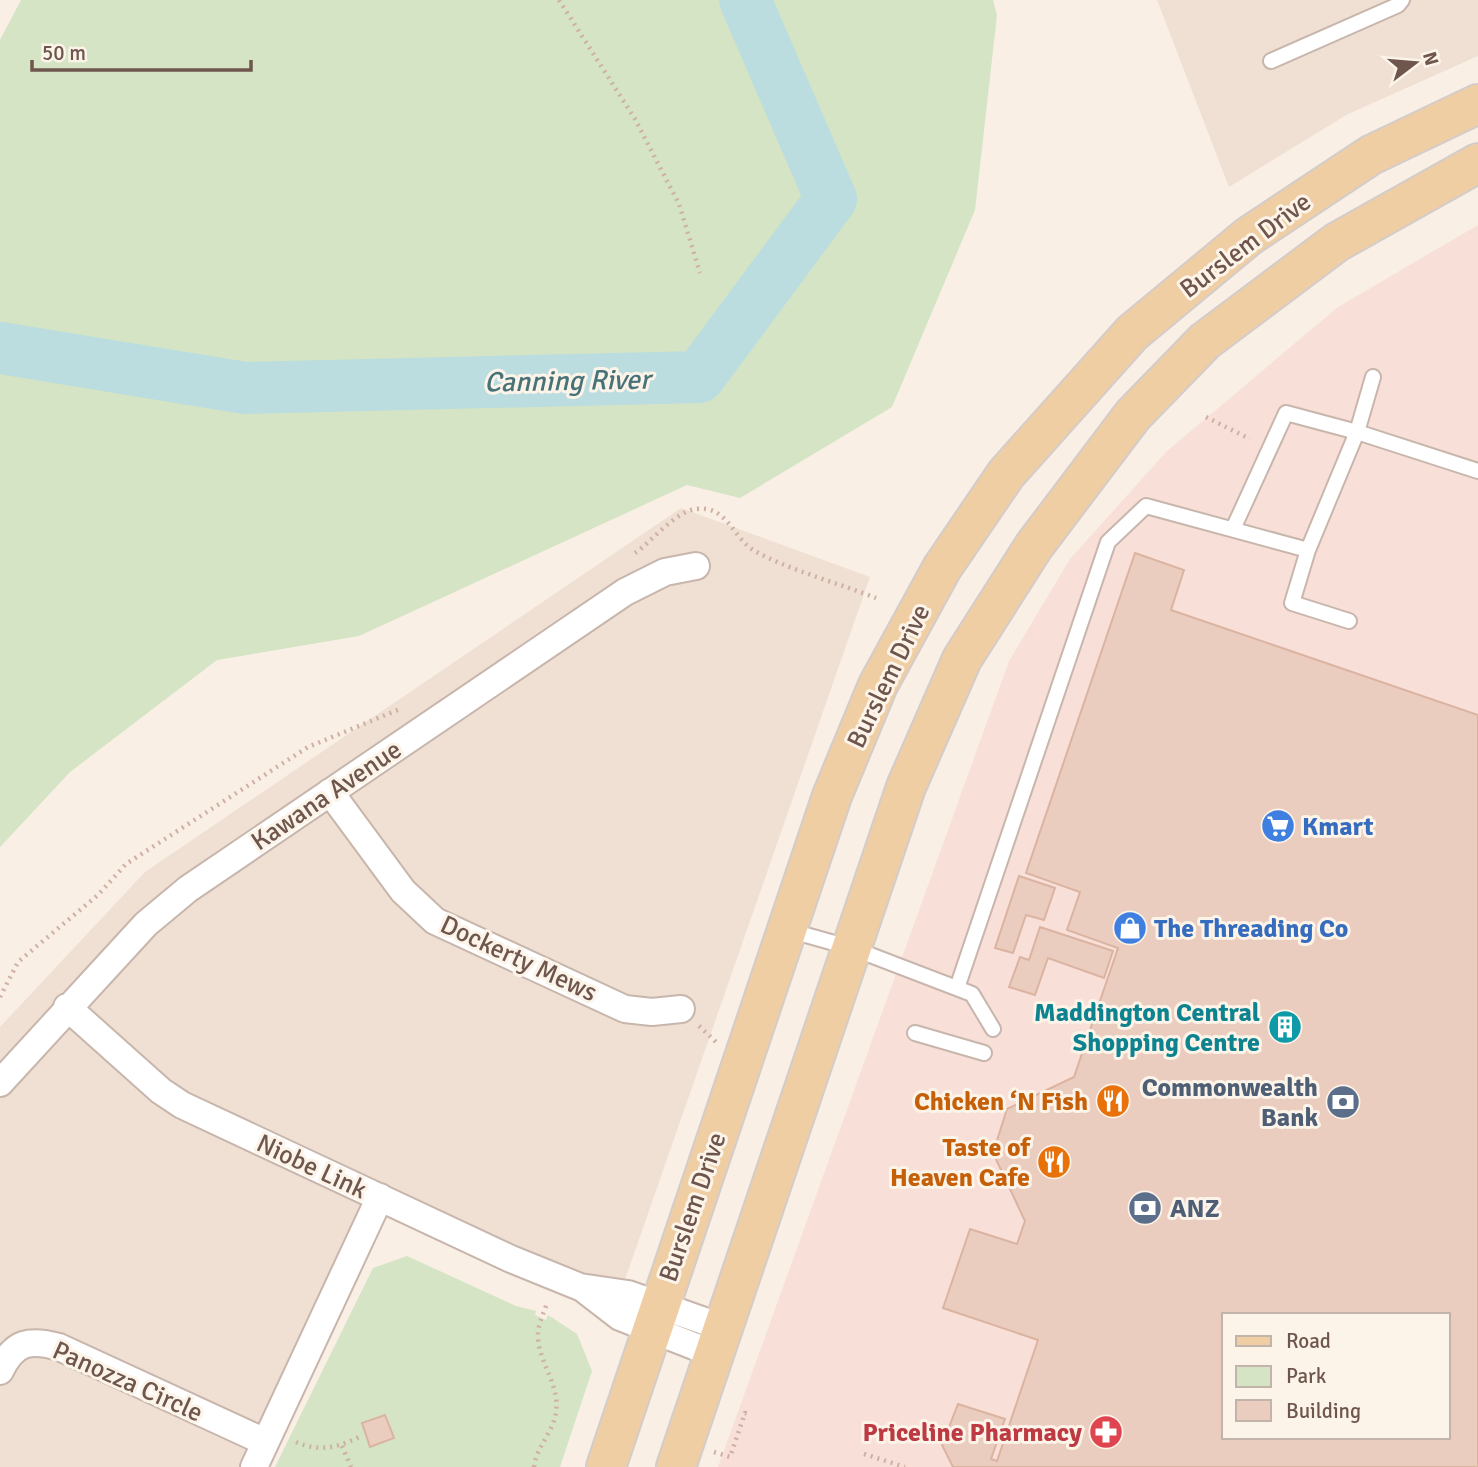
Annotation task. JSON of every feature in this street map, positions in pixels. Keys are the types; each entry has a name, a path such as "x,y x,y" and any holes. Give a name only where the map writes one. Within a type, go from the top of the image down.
{"main road":[{"name":"Burslem Drive","path":"606,1467 832,796 878,685 942,568 1006,474 1132,333 1249,236 1371,155 1478,104"},
{"name":"Burslem Drive","path":"676,1467 906,787 962,659 1034,546 1133,415 1205,341 1326,249 1478,163"}],"street":[{"name":"Kawana Avenue","path":"0,1083 146,924 188,889 625,592 665,572 696,566"},
{"name":"Dockerty Mews","path":"330,792 403,891 435,920 625,1009 652,1012 681,1009"},
{"name":"Niobe Link","path":"67,1007 161,1091 182,1105 580,1287 620,1317 655,1317 719,1341"},
{"path":"254,1467 380,1197"},
{"name":"Panozza Circle","path":"0,1371 19,1346 35,1340 59,1346 265,1442"}],"lane":[{"path":"1270,61 1398,5 1402,0"},
{"path":"1349,621 1292,603 1308,550 1357,432 1373,377"},
{"path":"1233,528 1286,413 1357,432 1478,471"},
{"path":"957,988 1108,542 1146,506 1308,550"},
{"path":"787,929 852,948 972,994 993,1029"},
{"path":"915,1033 985,1053"}],"path":[{"path":"559,0 635,119 679,204 700,273"},
{"path":"1206,417 1270,449"},
{"path":"629,557 673,522 695,509 716,512 730,521 752,550 876,598"},
{"path":"0,997 18,962 97,895 126,864 308,747 406,706"},
{"path":"534,1467 535,1459 551,1432 557,1411 556,1395 538,1341 539,1325 550,1294"},
{"path":"713,1451 730,1457 745,1413 751,1415"},
{"path":"292,1441 308,1448 342,1446 359,1437"},
{"path":"342,1446 351,1467"},
{"path":"864,1454 905,1467"}],"shaded area":[{"path":"1157,0 1478,0 1478,56 1348,114 1229,187"},
{"path":"1478,225 1478,1467 718,1467 1009,661 1070,559 1166,452 1338,307"},
{"path":"681,508 870,577 613,1314 386,1216 267,1467 0,1467 0,1027 145,872"}],"green space":[{"path":"21,0 993,0 997,15 975,210 892,407 740,498 687,485 359,636 217,660 70,772 0,847 0,40"},
{"path":"407,1256 516,1306 536,1311 535,1315 546,1320 548,1315 577,1334 592,1371 560,1467 275,1467 373,1268"}],"building":[{"name":"Maddington Central Shopping Centre","path":"1135,553 1184,570 1171,610 1478,715 1478,1467 953,1467 942,1445 958,1404 1005,1419 991,1459 997,1461 1038,1340 943,1308 970,1229 1017,1244 1025,1221 993,1153 1007,1109 1074,1077 1118,948 1067,930 1080,892 1026,873"},
{"path":"1019,876 1055,888 1044,920 1026,915 1013,953 995,948"},
{"path":"1040,927 1113,951 1104,978 1048,958 1035,995 1009,987 1020,957 1029,960"},
{"path":"385,1415 394,1438 370,1447 362,1423"}],"waterway":[{"name":"Canning River","path":"0,348 245,388 699,377 831,199 745,0"}],"place":[{"name":"Kmart","path":"1278,826"},
{"name":"The Threading Co","path":"1130,928"},
{"name":"Maddington Central Shopping Centre","path":"1285,1027"},
{"name":"Chicken ‘N Fish","path":"1113,1101"},
{"name":"Commonwealth Bank","path":"1343,1102"},
{"name":"Taste of Heaven Cafe","path":"1054,1162"},
{"name":"ANZ","path":"1145,1208"},
{"name":"Priceline Pharmacy","path":"1106,1432"}]}
